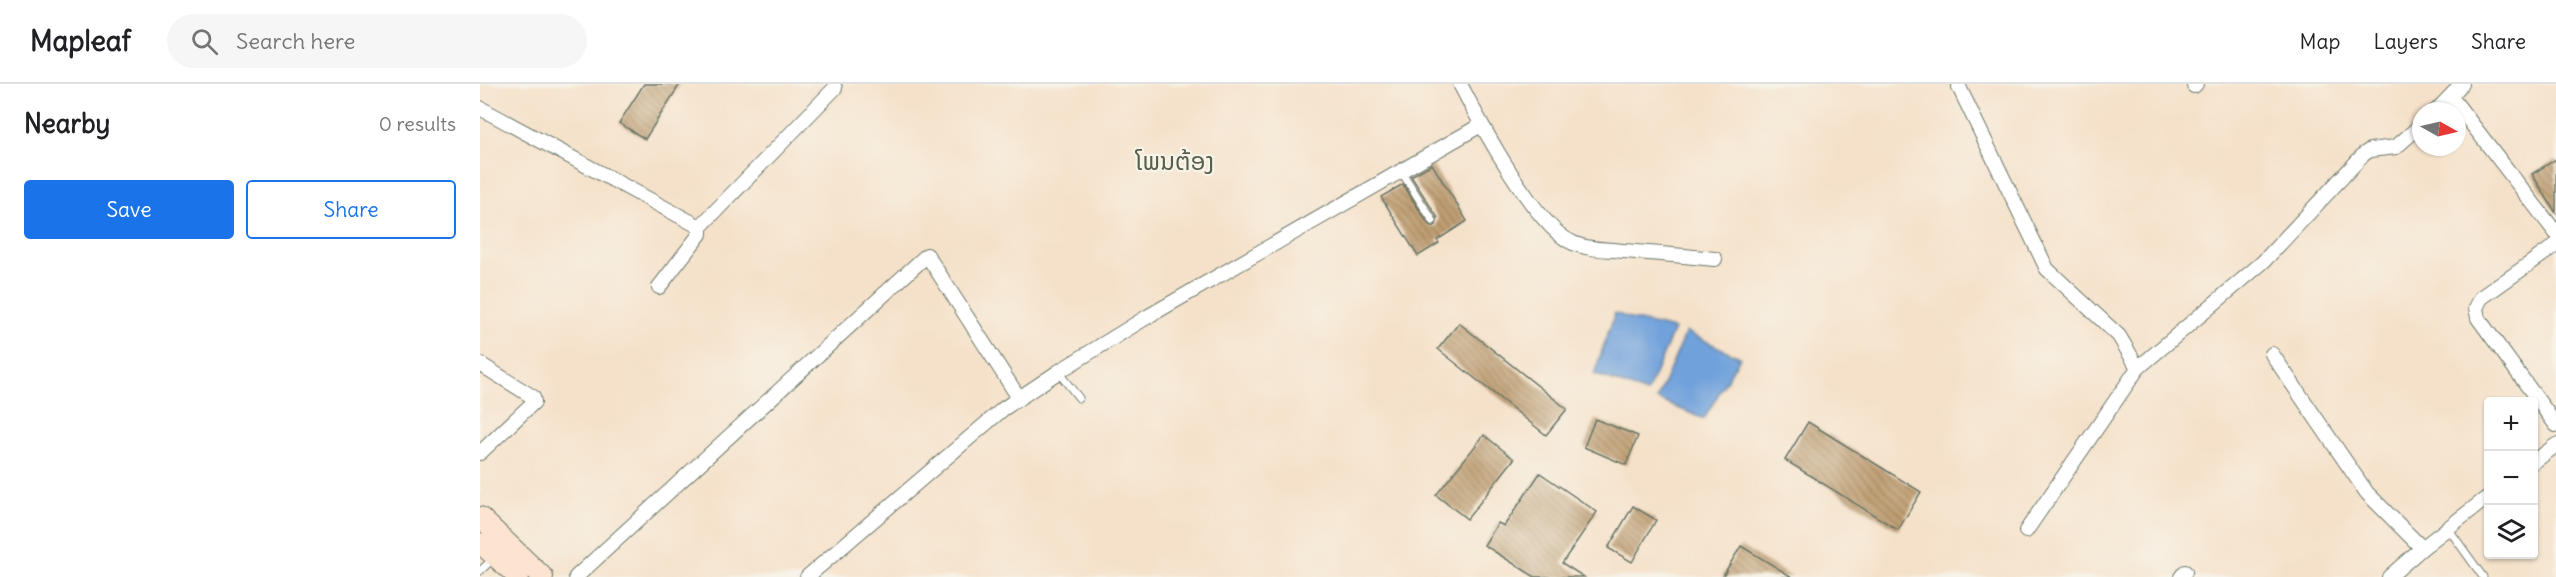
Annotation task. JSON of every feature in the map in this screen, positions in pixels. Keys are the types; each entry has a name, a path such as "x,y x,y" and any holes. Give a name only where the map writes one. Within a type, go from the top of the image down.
{"main road":[{"path":"480,517 494,558 543,577"},
{"path":"480,543 494,558 518,577"}],"street":[{"path":"1460,84 1481,125 1526,194 1546,221 1570,242 1595,248 1715,259"},
{"path":"2445,102 2462,84"},
{"path":"1959,87 2047,269 2119,336 2138,368"},
{"path":"659,287 700,234 700,227 835,88"},
{"path":"2451,96 2556,233"},
{"path":"480,108 700,227"},
{"path":"807,577 1003,409 1058,372 1156,312 1481,125"},
{"path":"2026,531 2138,368 2263,262 2364,154 2370,150 2396,147 2412,133"},
{"path":"2556,245 2481,298 2476,308 2478,318 2556,425"},
{"path":"576,577 927,255 1020,398"},
{"path":"2272,354 2367,493 2422,548"},
{"path":"480,364 533,397 534,402 480,453"},
{"path":"2538,459 2556,445"},
{"path":"2389,577 2484,500"}],"lane":[{"path":"1401,171 1432,221"},
{"path":"1058,372 1079,398"},
{"path":"2448,528 2483,577"}],"water":[{"path":"1615,313 1674,329 1647,393 1594,374"},
{"path":"1686,332 1740,357 1704,419 1657,399"}],"building":[{"path":"644,84 680,84 645,139 619,123"},
{"path":"2556,159 2556,213 2532,174"},
{"path":"1432,164 1467,221 1437,240 1439,243 1418,256 1381,197 1403,184 1428,224 1433,227 1438,218 1411,176"},
{"path":"1459,323 1567,409 1546,435 1438,349"},
{"path":"1595,419 1638,436 1626,465 1584,447"},
{"path":"1808,422 1921,492 1898,530 1785,460"},
{"path":"1484,435 1514,459 1467,519 1436,495"},
{"path":"1540,473 1597,512 1562,563 1584,577 1535,577 1484,545 1498,523 1504,526"},
{"path":"1633,506 1656,520 1632,562 1608,548"},
{"path":"1741,546 1792,577 1722,577"}],"district":[{"name":"ໂພນຕ້ອງ","path":"1175,162"}]}
